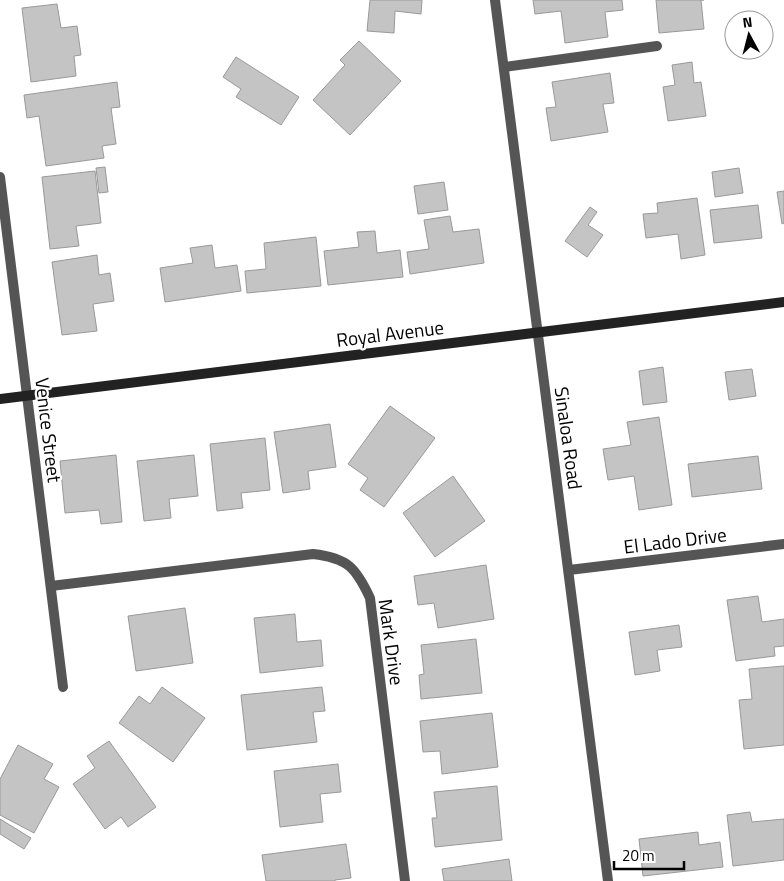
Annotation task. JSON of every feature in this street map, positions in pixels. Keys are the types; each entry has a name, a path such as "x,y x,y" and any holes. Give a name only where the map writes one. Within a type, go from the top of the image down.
{"main road":[{"name":"Royal Avenue","path":"0,399 784,302"}],"street":[{"name":"Sinaloa Road","path":"496,0 608,881"},
{"path":"504,67 657,46"},
{"name":"Venice Street","path":"0,177 63,687"},
{"name":"El Lado Drive","path":"569,570 784,544"},
{"name":"Mark Drive","path":"51,586 313,554 329,556 346,563 360,576 370,598 405,881"}],"building":[{"path":"370,0 422,0 421,14 395,11 394,33 367,31"},
{"path":"533,0 622,0 623,10 605,12 608,37 565,43 561,11 535,14"},
{"path":"656,0 701,0 704,29 659,33"},
{"path":"57,4 61,28 77,26 81,55 74,56 76,76 31,82 22,8"},
{"path":"359,41 401,81 350,135 313,100 345,65 340,60"},
{"path":"236,57 299,97 281,125 236,97 241,89 223,77"},
{"path":"692,62 694,83 701,82 706,116 668,121 663,87 675,85 672,65"},
{"path":"610,73 614,103 603,104 608,132 551,141 546,108 556,107 552,82"},
{"path":"117,82 120,107 111,108 116,144 102,146 104,158 46,166 39,116 27,118 24,95"},
{"path":"105,167 108,192 99,193 96,168"},
{"path":"739,168 743,193 715,197 712,172"},
{"path":"95,171 101,223 76,226 79,246 50,249 42,177"},
{"path":"444,182 448,210 418,214 414,186"},
{"path":"784,191 784,223 782,224 777,192"},
{"path":"697,198 705,255 681,259 678,234 646,238 643,214 658,213 657,203"},
{"path":"758,205 762,238 714,243 710,210"},
{"path":"590,207 597,212 588,225 603,235 587,257 565,241"},
{"path":"450,216 453,232 479,229 484,263 410,274 407,252 429,249 424,220"},
{"path":"375,231 377,253 400,250 403,277 328,285 324,251 359,247 357,232"},
{"path":"316,237 321,286 247,293 245,271 266,269 264,243"},
{"path":"212,245 215,268 237,265 241,291 165,302 160,268 193,263 190,248"},
{"path":"97,255 99,275 110,273 114,301 93,304 97,331 62,335 52,262"},
{"path":"663,367 667,402 643,405 639,371"},
{"path":"752,369 756,396 729,400 725,372"},
{"path":"390,406 435,438 384,507 360,490 368,478 348,464"},
{"path":"659,417 672,505 639,510 634,476 608,480 603,449 631,445 627,422"},
{"path":"330,424 336,467 308,471 310,489 283,493 274,432"},
{"path":"265,438 270,490 241,493 243,508 217,511 210,444"},
{"path":"116,455 122,522 101,524 99,510 65,513 60,461"},
{"path":"194,455 198,496 169,499 171,518 144,521 137,461"},
{"path":"758,456 762,489 692,497 688,464"},
{"path":"453,476 485,521 435,557 403,513"},
{"path":"486,565 494,619 438,628 434,603 418,605 414,576"},
{"path":"758,596 762,622 784,619 784,646 774,647 775,656 736,661 727,600"},
{"path":"185,608 193,663 136,671 128,616"},
{"path":"295,614 297,642 321,640 323,666 260,673 254,618"},
{"path":"679,625 682,647 657,650 660,671 635,675 629,632"},
{"path":"476,639 482,693 421,699 419,675 424,674 421,645"},
{"path":"784,666 784,745 744,749 739,700 752,699 749,669"},
{"path":"162,687 205,718 173,762 119,723 139,696 150,704"},
{"path":"322,687 325,711 313,712 317,742 247,750 241,695"},
{"path":"492,713 498,767 442,774 440,751 423,752 420,721"},
{"path":"109,741 156,807 128,827 121,817 105,829 73,784 95,768 87,756"},
{"path":"18,745 53,764 44,779 59,787 34,833 0,815 0,779"},
{"path":"338,764 341,792 320,794 323,822 280,827 274,771"},
{"path":"497,786 502,840 435,847 432,818 437,818 434,792"},
{"path":"750,812 752,822 784,819 784,860 733,866 727,815"},
{"path":"0,819 31,838 24,849 0,834"},
{"path":"698,832 699,845 720,842 723,867 643,876 639,839"},
{"path":"346,844 351,878 335,881 266,881 262,855"},
{"path":"509,859 512,881 444,881 442,869"}]}
